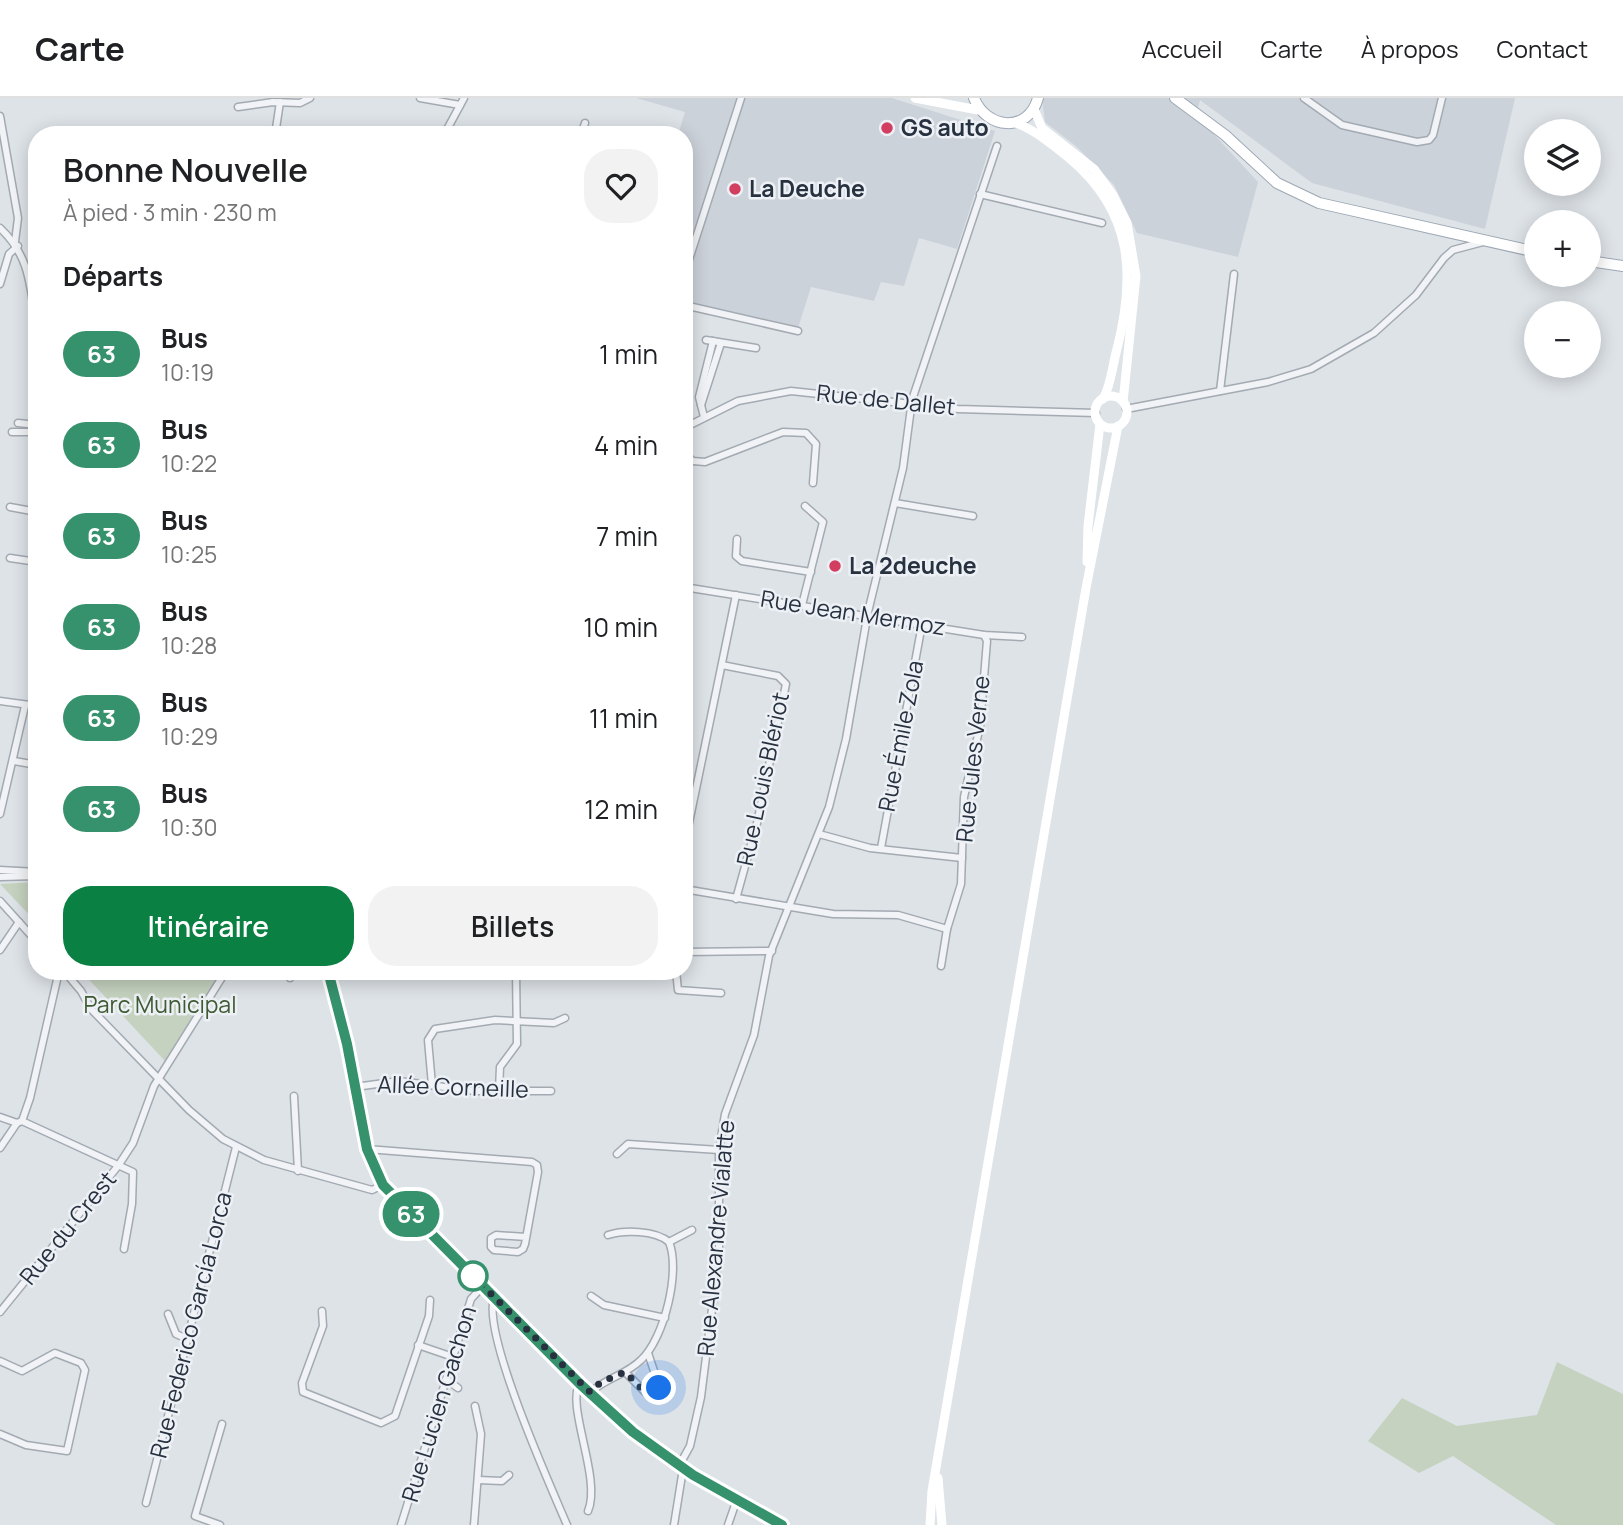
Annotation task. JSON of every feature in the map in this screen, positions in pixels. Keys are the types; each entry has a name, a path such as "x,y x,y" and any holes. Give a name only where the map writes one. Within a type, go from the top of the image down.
{"main road":[{"path":"915,98 978,110"},
{"path":"974,98 978,110 988,119 1002,124 1016,123 1032,130 1077,164 1098,188 1119,226 1127,263 1128,290 1123,323 1103,399 1096,413 1100,424 1088,526 1086,588"},
{"path":"1016,123 1034,109 1038,98"},
{"path":"1175,98 1225,135 1277,183 1297,193 1335,207 1524,250"},
{"path":"1034,109 1042,128 1083,158 1099,175 1127,223 1133,248 1136,283 1124,421 1111,428 1100,424"},
{"path":"1601,263 1623,266"},
{"path":"1103,399 1111,397 1124,405"},
{"path":"930,1525 932,1491 938,1472 1086,588 1118,426"},
{"path":"383,1185 580,1384 633,1432 681,1467 782,1525"},
{"path":"938,1472 942,1525"}],"street":[{"path":"238,107 280,102 300,103 310,98"},
{"path":"421,98 462,101 448,126"},
{"path":"693,247 741,98"},
{"path":"1304,98 1342,125 1416,142 1429,140 1433,135 1442,98"},
{"path":"276,126 280,102"},
{"path":"0,116 18,218 16,244 9,254 0,284"},
{"name":"Rue Alexandre Vialatte","path":"674,1525 681,1467 694,1429 710,1333 719,1253 719,1150 725,1114 754,1035 772,951 818,834 843,755 868,616 895,503 912,404 998,146"},
{"path":"980,194 1102,223"},
{"path":"0,228 16,244 28,276"},
{"path":"1124,405 1268,382 1311,369 1355,346 1410,301 1444,258 1465,245 1485,242"},
{"path":"1220,391 1234,274"},
{"path":"693,307 798,331"},
{"path":"704,416 701,405 713,341 756,348"},
{"name":"Rue de Dallet","path":"693,423 738,401 792,391 832,393 912,404 1096,413"},
{"path":"18,423 28,424"},
{"path":"12,432 28,432"},
{"path":"693,461 705,462 783,432 806,433 816,444 813,483"},
{"path":"895,503 973,516"},
{"path":"802,605 823,522 805,506"},
{"path":"10,507 28,510"},
{"path":"737,539 736,556 741,561 811,572"},
{"path":"10,558 28,561"},
{"name":"Rue Jean Mermoz","path":"693,588 984,635 1022,637"},
{"path":"693,804 736,595"},
{"name":"Rue Émile Zola","path":"881,848 922,624"},
{"name":"Rue Jules Verne","path":"941,965 947,929 959,893 965,789 980,726 987,641 984,635"},
{"name":"Rue Louis Blériot","path":"722,665 778,676 786,684 757,823 736,899"},
{"path":"0,701 25,706 0,814"},
{"path":"14,761 28,763"},
{"path":"0,775 10,777"},
{"path":"818,834 855,845 962,858"},
{"path":"0,870 28,873"},
{"path":"0,877 28,875"},
{"path":"693,891 833,914 898,915 947,929"},
{"path":"0,901 28,932"},
{"path":"0,950 19,922"},
{"path":"693,952 772,951"},
{"path":"0,1148 19,1122 30,1098 57,980"},
{"path":"72,980 91,1009 158,1078 211,1129 236,1147 298,1171 365,1190 383,1185 367,1149 330,980"},
{"name":"Rue du Crest","path":"0,1312 118,1166 133,1143 158,1078 220,980"},
{"path":"499,1090 500,1067 516,1048 516,980"},
{"path":"677,980 678,990 720,993"},
{"path":"432,1085 428,1040 430,1032 487,1020 554,1023 565,1018"},
{"name":"Allée Corneille","path":"355,1087 399,1081 475,1091 551,1091"},
{"path":"294,1096 298,1171"},
{"path":"0,1116 133,1172 132,1204 124,1249"},
{"path":"617,1154 628,1144 719,1150"},
{"name":"Rue Federico García Lorca","path":"146,1503 236,1147"},
{"path":"367,1149 532,1162 537,1165 538,1172 526,1237 523,1250 494,1250 491,1247 491,1238 496,1235 526,1237"},
{"path":"590,1392 601,1382 625,1372 648,1353 665,1318 672,1268 669,1242 663,1237 622,1230 608,1235"},
{"path":"669,1242 692,1230"},
{"name":"Rue Lucien Gachon","path":"401,1525 471,1299 483,1286"},
{"path":"591,1296 604,1305 665,1318"},
{"path":"494,1298 493,1319 516,1400 568,1525"},
{"path":"322,1311 323,1326 302,1383 303,1392 381,1423 395,1416 429,1316 429,1300"},
{"path":"168,1314 176,1334 187,1339"},
{"path":"418,1345 453,1357"},
{"path":"0,1361 22,1371 55,1353 80,1363 85,1370 67,1451 26,1445 0,1434"},
{"path":"625,1372 648,1395 657,1395 659,1386 648,1353"},
{"path":"446,1379 458,1388"},
{"path":"580,1384 576,1393 592,1492 588,1511"},
{"path":"474,1525 481,1434 475,1406"},
{"path":"220,1525 195,1516 222,1424"},
{"path":"478,1480 502,1481 509,1475"},
{"path":"727,1525 737,1499"}],"shaded area":[{"path":"636,98 892,98 995,131 957,249 919,238 904,286 881,282 874,301 811,287 798,328 693,305 693,126 681,126 685,112"},
{"path":"1042,98 1515,98 1485,229 1312,183 1200,100 1195,119 1211,131 1258,182 1238,257 1137,233 1114,185 1077,147 1045,122"}],"green space":[{"path":"28,882 28,914 0,884"},
{"name":"Parc Municipal","path":"89,980 217,980 166,1062"},
{"path":"1557,1362 1623,1394 1623,1525 1556,1525 1453,1456 1419,1473 1368,1441 1402,1398 1457,1426 1537,1415"}],"bus line":[{"name":"63","path":"330,980 347,1044 367,1149 383,1185 609,1412 653,1448 693,1475 782,1525"}],"place":[{"name":"GS auto","path":"887,128"},
{"name":"La Deuche","path":"735,189"},
{"name":"La 2deuche","path":"835,566"}],"route":[{"path":"473,1276 590,1392 601,1382 625,1372 637,1381 650,1397 659,1393 659,1388"}]}
